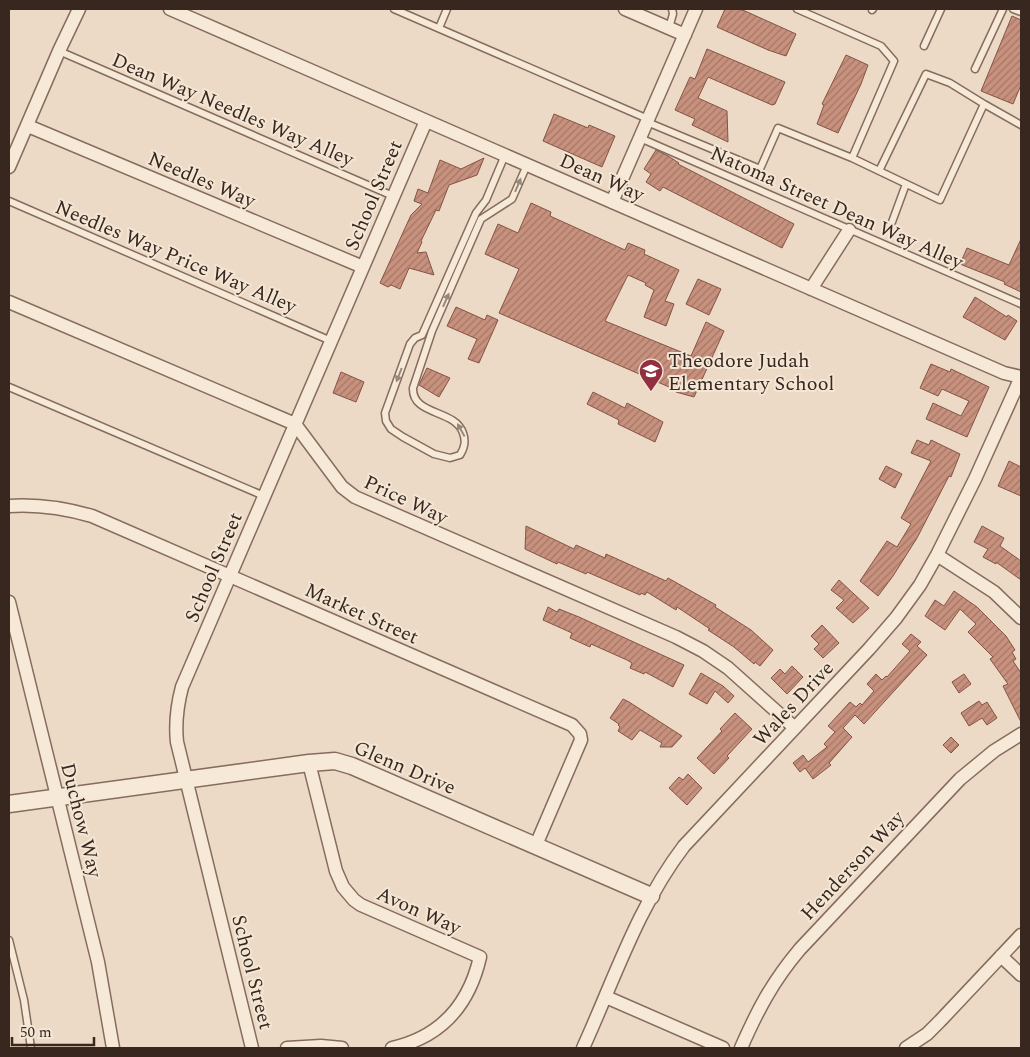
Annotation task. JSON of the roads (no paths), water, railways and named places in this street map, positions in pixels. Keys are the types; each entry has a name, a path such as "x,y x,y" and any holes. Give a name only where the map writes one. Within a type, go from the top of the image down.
{"street":[{"path":"9,167 79,9"},
{"name":"Dean Way","path":"170,9 1007,375 1021,377"},
{"path":"625,9 685,35"},
{"path":"612,202 696,9"},
{"name":"School Street","path":"252,1048 177,742 175,726 178,702 182,687 229,576 426,121"},
{"name":"Needles Way","path":"28,126 363,267"},
{"path":"811,289 849,230"},
{"name":"Price Way","path":"9,302 295,424 342,486 355,497 676,637 703,651 728,668 795,728"},
{"name":"Wales Drive","path":"583,1048 650,896 667,868 684,846 870,648 896,618 920,585 975,479 1021,377"},
{"name":"Market Street","path":"9,506 36,505 55,507 92,516 575,728 580,734 581,740 536,845"},
{"path":"937,555 994,592 1021,618"},
{"name":"Duchow Way","path":"9,602 12,627 98,962 113,1048"},
{"name":"Henderson Way","path":"741,1048 768,991 800,949 960,779 994,751 1021,734"},
{"name":"Glenn Drive","path":"9,804 309,763 336,761 352,766 536,845 650,896"},
{"name":"Avon Way","path":"309,763 338,879 348,894 367,908 480,957 471,987 454,1013 430,1033 416,1041 392,1048"},
{"path":"906,1048 927,1034 1021,934"},
{"path":"1001,956 1021,975"},
{"path":"606,997 723,1048"},
{"path":"287,1048 321,1046 342,1048"}],"lane":[{"path":"394,9 760,169 778,128 852,158 940,200 984,104"},
{"path":"439,28 447,9"},
{"path":"668,28 673,14 672,9"},
{"path":"797,9 881,46 894,62 852,158"},
{"path":"924,46 941,9"},
{"path":"975,69 1003,9"},
{"path":"1013,9 1021,12"},
{"name":"Dean Way Needles Way Alley","path":"59,51 394,196"},
{"path":"879,171 926,74 950,83 1021,125"},
{"name":"Natoma Street Dean Way Alley","path":"639,138 1021,304"},
{"path":"505,155 486,200 476,213 422,334 410,344 385,413 390,429 434,454 450,458 460,455 466,440 462,427 452,418 431,411 423,406 416,400 413,388 432,331 481,219 512,199 527,165"},
{"path":"892,222 906,184"},
{"name":"Needles Way Price Way Alley","path":"9,201 331,341"},
{"path":"9,387 264,496"},
{"path":"9,940 12,970 24,1000 31,1048"}],"place":[{"name":"Theodore Judah Elementary School","path":"651,392"}]}
